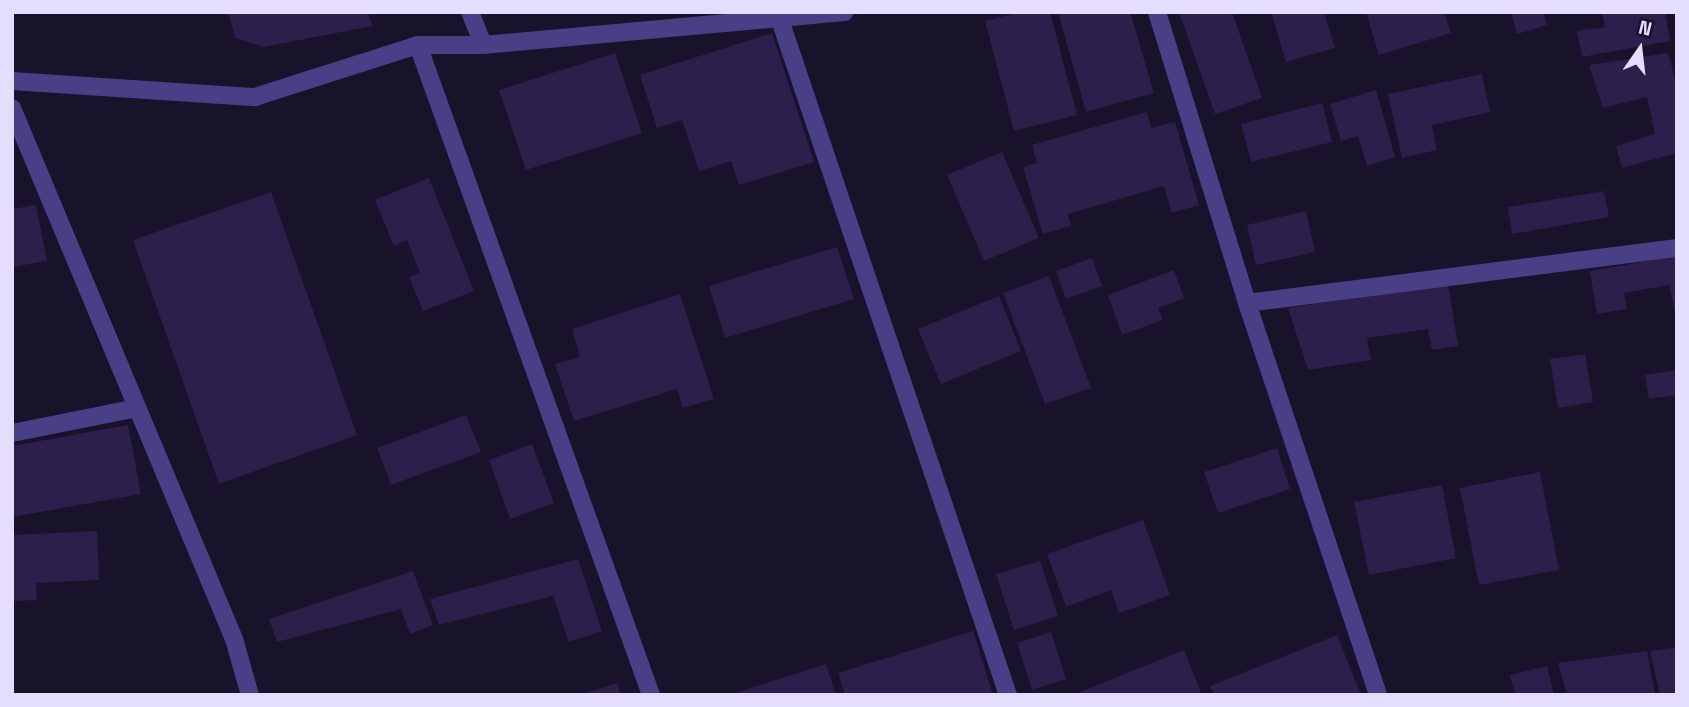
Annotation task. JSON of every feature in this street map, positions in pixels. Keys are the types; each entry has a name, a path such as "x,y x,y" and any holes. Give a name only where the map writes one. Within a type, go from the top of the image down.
{"street":[{"path":"470,12 483,45"},
{"path":"12,81 255,97 418,45 483,45 844,12"},
{"path":"1157,12 1247,303 1378,695"},
{"path":"779,17 1008,695"},
{"path":"418,45 651,695"},
{"path":"12,108 234,639 250,695"},
{"path":"1247,303 1677,248"},
{"path":"12,433 137,408"}],"building":[{"path":"228,12 368,12 372,26 264,47 235,38"},
{"path":"1020,12 1050,12 1077,115 1014,131 985,21"},
{"path":"1058,12 1130,12 1154,93 1086,112"},
{"path":"1179,12 1232,12 1262,98 1215,114"},
{"path":"1271,12 1324,12 1335,48 1286,62"},
{"path":"1366,12 1444,12 1451,33 1379,55"},
{"path":"1511,12 1543,12 1547,25 1517,34"},
{"path":"1602,12 1665,12 1670,41 1582,57 1577,31 1605,27"},
{"path":"772,33 814,162 739,185 731,161 699,171 682,120 657,128 640,75"},
{"path":"615,53 642,133 526,170 499,90"},
{"path":"1668,53 1677,86 1677,153 1622,168 1616,146 1655,134 1647,97 1603,108 1589,65"},
{"path":"1482,74 1490,112 1432,125 1437,150 1402,158 1388,94"},
{"path":"1376,90 1395,157 1367,166 1358,136 1341,141 1330,104"},
{"path":"1322,103 1332,142 1251,162 1241,124"},
{"path":"1147,112 1151,128 1175,122 1199,205 1172,213 1164,186 1068,214 1071,226 1043,234 1023,167 1037,163 1032,145"},
{"path":"1002,152 1039,238 984,261 947,175"},
{"path":"429,178 474,291 423,311 409,277 420,273 407,240 394,246 375,200"},
{"path":"1604,191 1609,217 1512,234 1508,207"},
{"path":"271,192 357,435 219,484 133,240"},
{"path":"36,205 47,261 12,267 12,209"},
{"path":"1306,211 1315,252 1256,265 1247,225"},
{"path":"837,247 854,299 725,338 709,286"},
{"path":"1677,256 1677,322 1669,285 1624,293 1627,309 1597,314 1590,271"},
{"path":"1092,258 1102,286 1066,299 1056,271"},
{"path":"1174,270 1184,298 1158,308 1163,320 1122,335 1108,295"},
{"path":"1049,276 1091,388 1045,404 1003,293"},
{"path":"1448,284 1458,346 1432,350 1428,329 1367,338 1371,360 1308,370 1288,308"},
{"path":"680,294 714,399 683,408 677,389 574,421 555,364 580,357 572,329"},
{"path":"999,296 1021,351 941,384 918,329"},
{"path":"1585,354 1593,402 1558,408 1550,359"},
{"path":"1677,370 1677,395 1649,399 1645,375"},
{"path":"466,415 481,452 391,485 377,448"},
{"path":"128,425 141,494 12,517 12,446"},
{"path":"532,444 554,503 510,519 489,460"},
{"path":"1277,448 1290,489 1218,513 1204,472"},
{"path":"1540,472 1559,570 1479,585 1460,488"},
{"path":"1442,485 1456,558 1369,575 1354,502"},
{"path":"1143,520 1170,595 1119,613 1111,590 1066,607 1047,554"},
{"path":"97,531 99,580 36,583 37,600 12,601 12,535"},
{"path":"578,559 602,631 569,642 553,596 439,625 430,599"},
{"path":"1040,561 1058,616 1014,630 996,574"},
{"path":"413,571 433,625 410,634 401,609 277,642 269,619"},
{"path":"973,631 993,695 845,695 838,673"},
{"path":"1051,632 1066,679 1032,690 1017,643"},
{"path":"1337,635 1361,695 1214,695 1210,686"},
{"path":"1677,647 1677,695 1660,695 1650,651"},
{"path":"1184,650 1202,695 1081,695 1080,692"},
{"path":"1647,651 1655,695 1567,695 1558,663"},
{"path":"826,664 836,695 732,695 732,694"},
{"path":"1547,666 1554,695 1515,695 1510,675"},
{"path":"617,683 621,695 583,695 583,694"}]}
